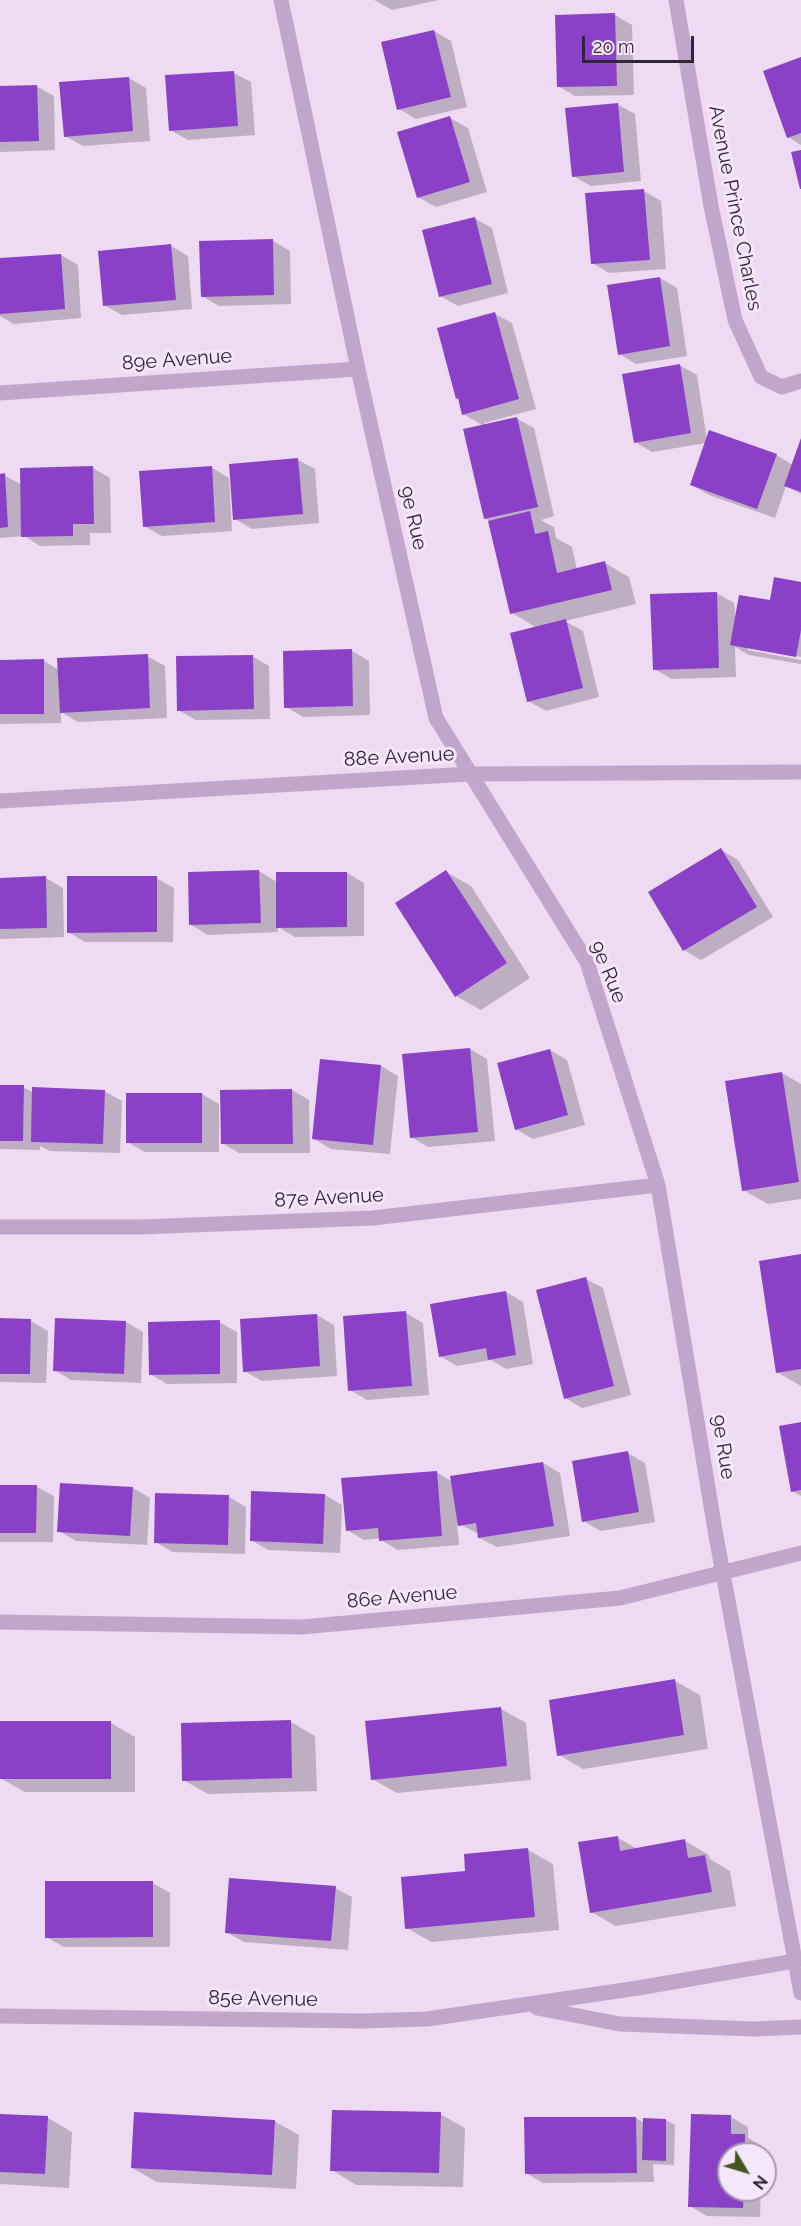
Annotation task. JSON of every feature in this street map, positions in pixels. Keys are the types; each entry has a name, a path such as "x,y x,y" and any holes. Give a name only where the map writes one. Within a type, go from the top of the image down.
{"street":[{"name":"9e Rue","path":"281,0 358,369 436,718 586,962 658,1185 723,1572 798,1960 801,1993"},
{"name":"Avenue Prince Charles","path":"676,0 711,206 735,320 761,377 782,387 801,381"},
{"name":"89e Avenue","path":"0,393 358,369"},
{"name":"88e Avenue","path":"0,801 470,774 801,772"},
{"name":"87e Avenue","path":"0,1227 141,1227 373,1218 658,1185"},
{"name":"86e Avenue","path":"0,1622 302,1627 620,1598 801,1553"},
{"name":"85e Avenue","path":"0,2016 398,2021 455,2016 798,1960"},
{"name":"85e Avenue","path":"525,2005 620,2024 754,2029 801,2027"}],"building":[{"path":"615,13 617,86 557,87 555,15"},
{"path":"434,30 451,97 397,110 381,42"},
{"path":"801,57 801,133 787,138 763,71"},
{"path":"234,71 238,126 169,131 165,75"},
{"path":"129,77 133,131 64,137 59,82"},
{"path":"37,85 39,141 0,142 0,86"},
{"path":"618,103 624,172 572,177 565,108"},
{"path":"450,116 470,182 417,198 397,132"},
{"path":"801,150 801,189 800,189 791,152"},
{"path":"644,189 650,260 591,264 585,193"},
{"path":"475,217 492,284 439,297 422,230"},
{"path":"273,239 274,295 201,297 199,241"},
{"path":"171,244 176,300 103,306 98,251"},
{"path":"61,254 65,309 0,314 0,258"},
{"path":"660,277 670,346 618,355 607,285"},
{"path":"495,312 519,399 462,415 437,328"},
{"path":"680,364 691,433 634,443 622,374"},
{"path":"517,417 538,507 484,519 463,429"},
{"path":"709,430 777,454 757,509 690,485"},
{"path":"801,438 801,492 784,486"},
{"path":"298,458 303,514 233,520 229,464"},
{"path":"93,466 94,524 73,524 73,536 21,537 20,468"},
{"path":"212,466 215,522 143,527 139,471"},
{"path":"5,473 8,527 0,528 0,474"},
{"path":"530,511 535,534 548,531 557,573 605,561 612,590 510,614 488,521"},
{"path":"774,577 801,582 801,630 796,657 730,645 739,595 770,600"},
{"path":"717,592 719,668 653,670 650,594"},
{"path":"566,619 583,688 527,702 510,633"},
{"path":"352,649 353,706 284,708 283,651"},
{"path":"148,654 150,708 60,713 57,658"},
{"path":"253,655 254,709 177,711 176,656"},
{"path":"44,659 44,714 0,714 0,660"},
{"path":"721,848 757,907 683,951 648,892"},
{"path":"259,870 261,923 189,925 188,872"},
{"path":"446,870 507,963 455,997 395,903"},
{"path":"276,872 347,872 347,927 276,928"},
{"path":"46,876 47,928 0,929 0,878"},
{"path":"67,876 157,876 157,932 67,933"},
{"path":"470,1048 478,1132 410,1138 402,1054"},
{"path":"550,1049 568,1115 515,1130 497,1063"},
{"path":"320,1059 381,1065 373,1145 312,1139"},
{"path":"782,1072 799,1182 742,1191 725,1081"},
{"path":"0,1085 24,1085 23,1141 0,1141"},
{"path":"32,1087 105,1090 103,1144 31,1142"},
{"path":"292,1089 293,1144 221,1144 220,1090"},
{"path":"126,1093 202,1093 202,1143 126,1143"},
{"path":"801,1254 801,1369 776,1373 759,1261"},
{"path":"586,1277 614,1386 564,1399 536,1290"},
{"path":"506,1291 516,1355 488,1360 486,1348 439,1357 430,1304"},
{"path":"406,1311 412,1386 348,1391 343,1316"},
{"path":"317,1314 320,1366 243,1372 240,1319"},
{"path":"0,1318 31,1319 30,1374 0,1374"},
{"path":"55,1318 126,1321 124,1374 53,1371"},
{"path":"220,1320 220,1374 149,1375 148,1322"},
{"path":"801,1422 801,1490 791,1492 779,1426"},
{"path":"628,1451 639,1512 582,1522 572,1461"},
{"path":"543,1462 554,1526 478,1538 476,1523 458,1526 450,1476"},
{"path":"437,1471 442,1536 379,1541 378,1528 346,1531 341,1478"},
{"path":"60,1483 133,1487 130,1536 57,1532"},
{"path":"0,1485 37,1485 36,1533 0,1533"},
{"path":"251,1491 325,1494 323,1544 250,1541"},
{"path":"155,1493 229,1495 228,1545 154,1543"},
{"path":"675,1679 684,1735 557,1756 549,1700"},
{"path":"501,1707 507,1766 371,1780 365,1721"},
{"path":"291,1720 292,1778 182,1781 181,1723"},
{"path":"0,1721 111,1721 111,1779 0,1779"},
{"path":"618,1836 620,1851 685,1839 688,1858 705,1855 712,1892 590,1913 578,1842"},
{"path":"528,1848 535,1917 405,1929 401,1877 465,1871 464,1854"},
{"path":"229,1878 336,1886 331,1941 225,1933"},
{"path":"45,1881 153,1881 153,1937 45,1938"},
{"path":"332,2110 441,2112 439,2173 330,2171"},
{"path":"134,2112 275,2120 272,2175 131,2168"},
{"path":"0,2114 48,2116 45,2174 0,2172"},
{"path":"691,2114 731,2115 731,2134 745,2134 745,2142 717,2142 717,2202 743,2202 743,2208 688,2207"},
{"path":"524,2117 636,2117 637,2173 525,2174"},
{"path":"643,2118 666,2119 666,2161 642,2160"}]}
